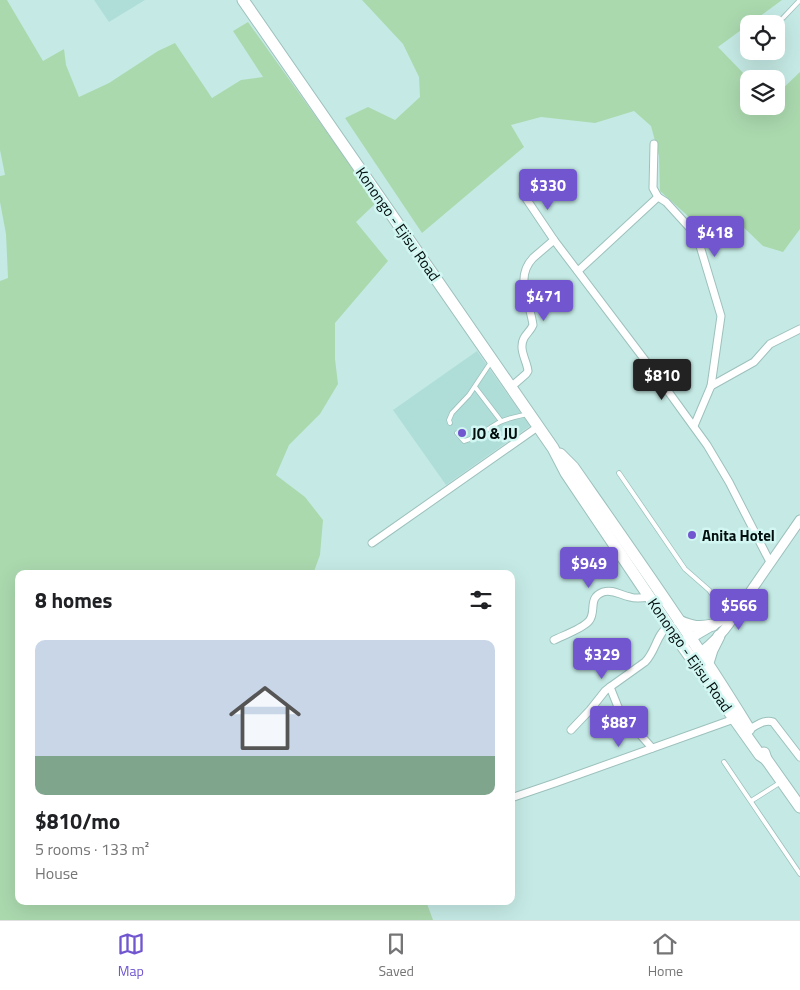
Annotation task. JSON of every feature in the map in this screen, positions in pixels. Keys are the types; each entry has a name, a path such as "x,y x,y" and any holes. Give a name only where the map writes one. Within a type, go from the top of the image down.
{"highway":[{"name":"Konongo - Ejisu Road","path":"243,0 511,386 553,448 566,473 649,597 673,623"},
{"name":"Konongo - Ejisu Road","path":"553,448 573,467 696,656 734,719 760,755 766,758"},
{"path":"673,623 694,627 713,625"},
{"path":"708,663 719,636"},
{"name":"Konongo - Ejisu Road","path":"696,656 708,663 763,750 766,758 800,808"}],"street":[{"path":"654,144 653,188 658,197 666,202 697,236 721,316 711,386 694,426"},
{"path":"523,194 554,240 694,426 729,482 770,562"},
{"path":"578,271 658,197"},
{"path":"511,386 528,371 522,344 533,325 523,281 525,271 534,258 554,240"},
{"path":"711,386 754,362 770,344 800,329"},
{"path":"372,543 538,426"},
{"path":"696,656 730,624 800,520"},
{"path":"554,640 588,622 591,617 592,604 600,594 606,591 613,591 631,598 649,597"},
{"path":"686,641 737,611"},
{"path":"571,730 605,691 650,657 660,633 673,623"},
{"path":"610,687 624,716 652,748"},
{"path":"515,797 734,719"},
{"path":"750,729 764,722 773,722 800,757"}],"lane":[{"path":"785,16 800,0"},
{"path":"450,423 449,420 452,414 475,387 492,360"},
{"path":"475,387 501,421"},
{"path":"457,434 464,441 485,432 501,421 530,414"},
{"path":"619,473 685,569 709,590 728,616"},
{"path":"724,762 800,874"},
{"path":"751,801 782,781"}],"shaded area":[{"path":"94,0 145,0 109,22"},
{"path":"477,351 530,426 446,485 393,410"}],"green space":[{"path":"0,0 7,0 43,61 64,49 66,65 79,97 109,83 158,51 175,43 212,98 241,80 263,77 233,31 248,22 377,202 356,222 388,261 335,323 335,359 338,384 320,414 289,445 276,475 305,497 323,520 320,555 314,570 15,570 15,905 427,905 433,920 0,920 0,281 8,278 6,234 0,202 0,176 5,175 0,150"},
{"path":"362,0 782,0 762,15 740,15 740,31 718,47 740,70 740,115 785,115 785,86 800,72 800,229 783,252 763,246 736,220 689,217 660,191 659,156 651,126 634,111 595,123 541,117 511,125 524,147 422,233 345,118 368,107 395,120 420,97 419,77 403,44"}],"place":[{"name":"JO & JU","path":"462,433"},
{"name":"Anita Hotel","path":"692,535"}]}
